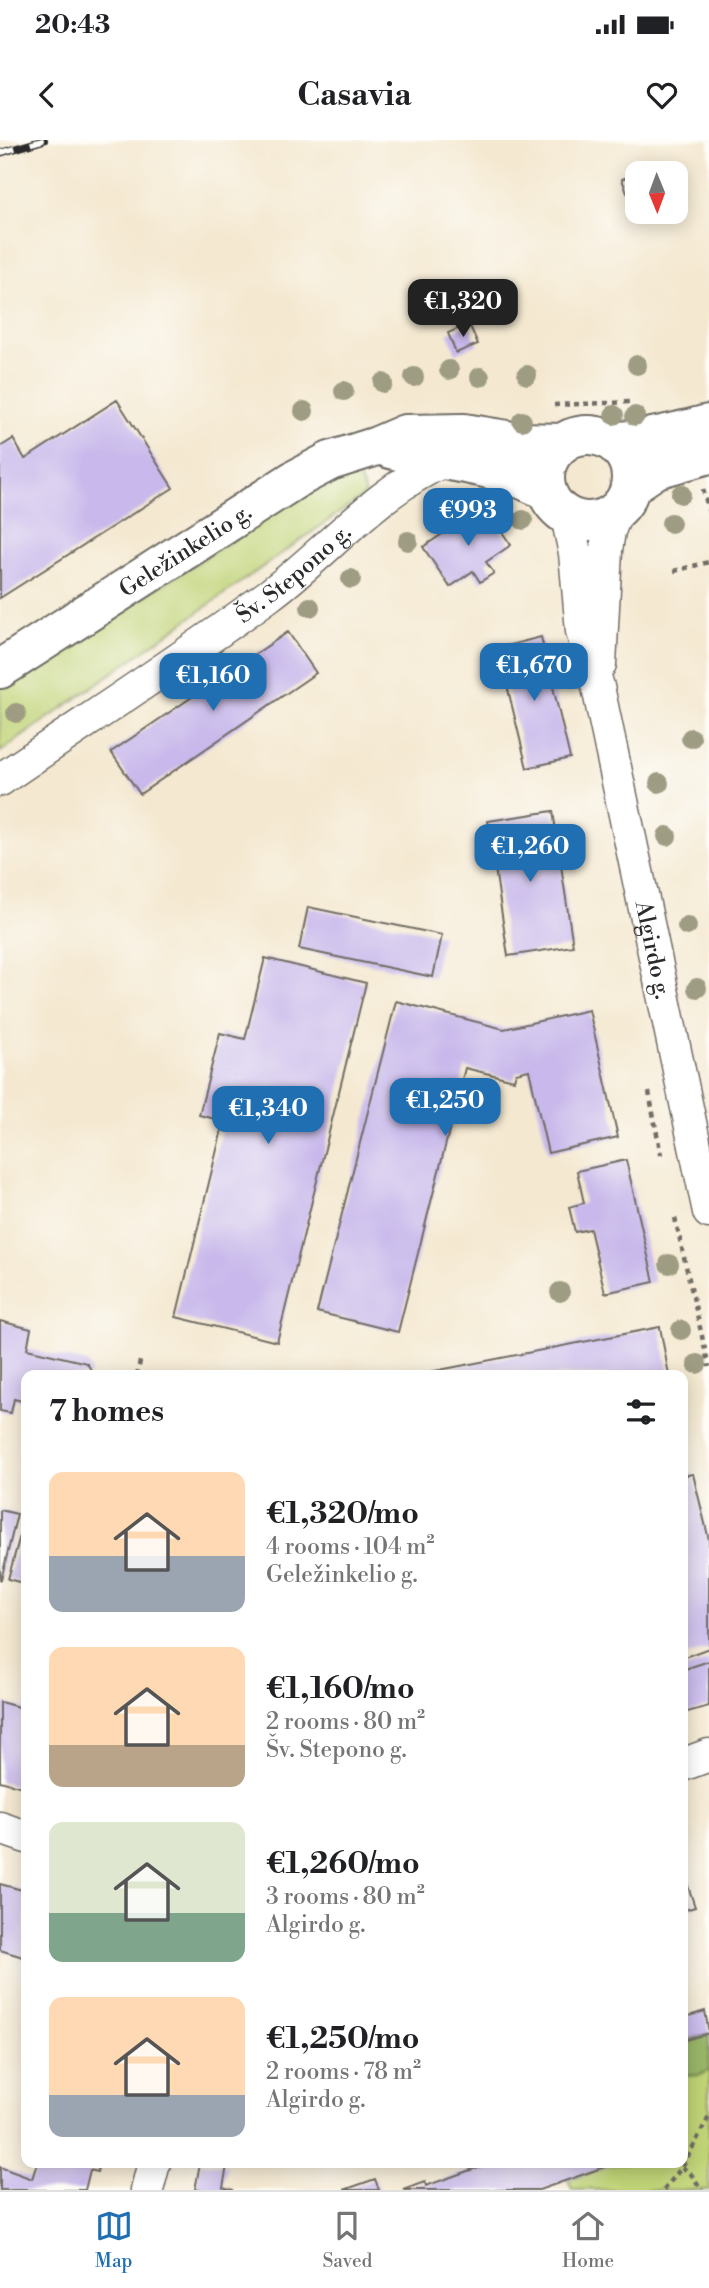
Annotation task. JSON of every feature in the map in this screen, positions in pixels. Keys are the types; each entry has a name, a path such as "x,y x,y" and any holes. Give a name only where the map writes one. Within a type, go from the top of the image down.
{"main road":[{"path":"611,441 654,438 709,424"},
{"name":"Geležinkelio g.","path":"0,669 295,480 330,461 405,434 464,433 519,442 562,443"},
{"path":"624,498 631,473 628,460 621,449 611,441 600,436 575,436 553,452 544,478 556,504 579,521 606,518 656,469 709,454"},
{"name":"Geležinkelio g.","path":"377,446 507,472 526,479 556,504"}],"street":[{"name":"Šv. Stepono g.","path":"0,780 271,594 360,515 432,466 446,460"},
{"name":"Algirdo g.","path":"598,687 606,550 624,498"},
{"name":"Algirdo g.","path":"556,504 575,553 582,631 598,687 709,1212"},
{"path":"688,1763 709,1755"},
{"path":"0,1828 21,1835"},
{"path":"148,2190 153,2168"}],"path":[{"path":"674,571 709,562"},
{"path":"139,1370 140,1362"},
{"path":"688,2156 709,2117"},
{"path":"664,2190 681,2168"},
{"path":"683,2168 702,2190"}],"green space":[{"path":"356,471 366,494 0,752 0,688 319,485"},
{"path":"709,2033 709,2190 572,2190 568,2180 603,2168 688,2168 688,2039"},
{"path":"709,2034 709,2070 700,2075 688,2076 688,2042"}],"building":[{"path":"469,324 478,344 456,353 448,333"},
{"path":"117,400 173,488 0,598 0,447 13,439 25,459"},
{"path":"484,506 511,545 486,562 494,573 480,582 473,571 450,587 423,547"},
{"path":"288,632 316,673 140,794 111,752"},
{"path":"541,637 570,758 527,768 498,648"},
{"path":"553,811 573,946 508,956 488,821"},
{"path":"308,907 442,935 433,977 299,949"},
{"path":"265,958 366,983 277,1342 176,1317 224,1121 199,1115 220,1033 245,1039"},
{"path":"396,1001 504,1029 589,1010 618,1137 548,1153 529,1070 516,1073 514,1080 465,1068 398,1332 317,1312"},
{"path":"626,1160 654,1282 605,1293 590,1229 575,1232 569,1207 584,1203 577,1171"},
{"path":"0,1321 31,1329 27,1349 87,1363 91,1370 21,1370 21,1401 14,1399 11,1413 0,1411"},
{"path":"660,1327 668,1370 440,1370"},
{"path":"693,1474 709,1540 709,1648 688,1656 688,1475"},
{"path":"0,1510 17,1514 1,1580 0,1580"},
{"path":"21,1532 21,1583 8,1579"},
{"path":"709,1661 709,1706 688,1712 688,1668"},
{"path":"0,1702 21,1708 21,1787 0,1781"},
{"path":"0,1884 21,1890 21,1956 0,1950"},
{"path":"688,1886 695,1907 688,1909"},
{"path":"705,2011 709,2033 688,2039 688,2016"},
{"path":"0,2167 32,2179 35,2168 98,2168 97,2172 90,2170 85,2190 0,2190"},
{"path":"199,2168 227,2168 223,2187 233,2190 195,2190"},
{"path":"476,2168 602,2168 539,2190 403,2190 425,2182 426,2186"},
{"path":"375,2179 379,2190 344,2190"}],"railway":[{"path":"0,153 44,140"}]}
